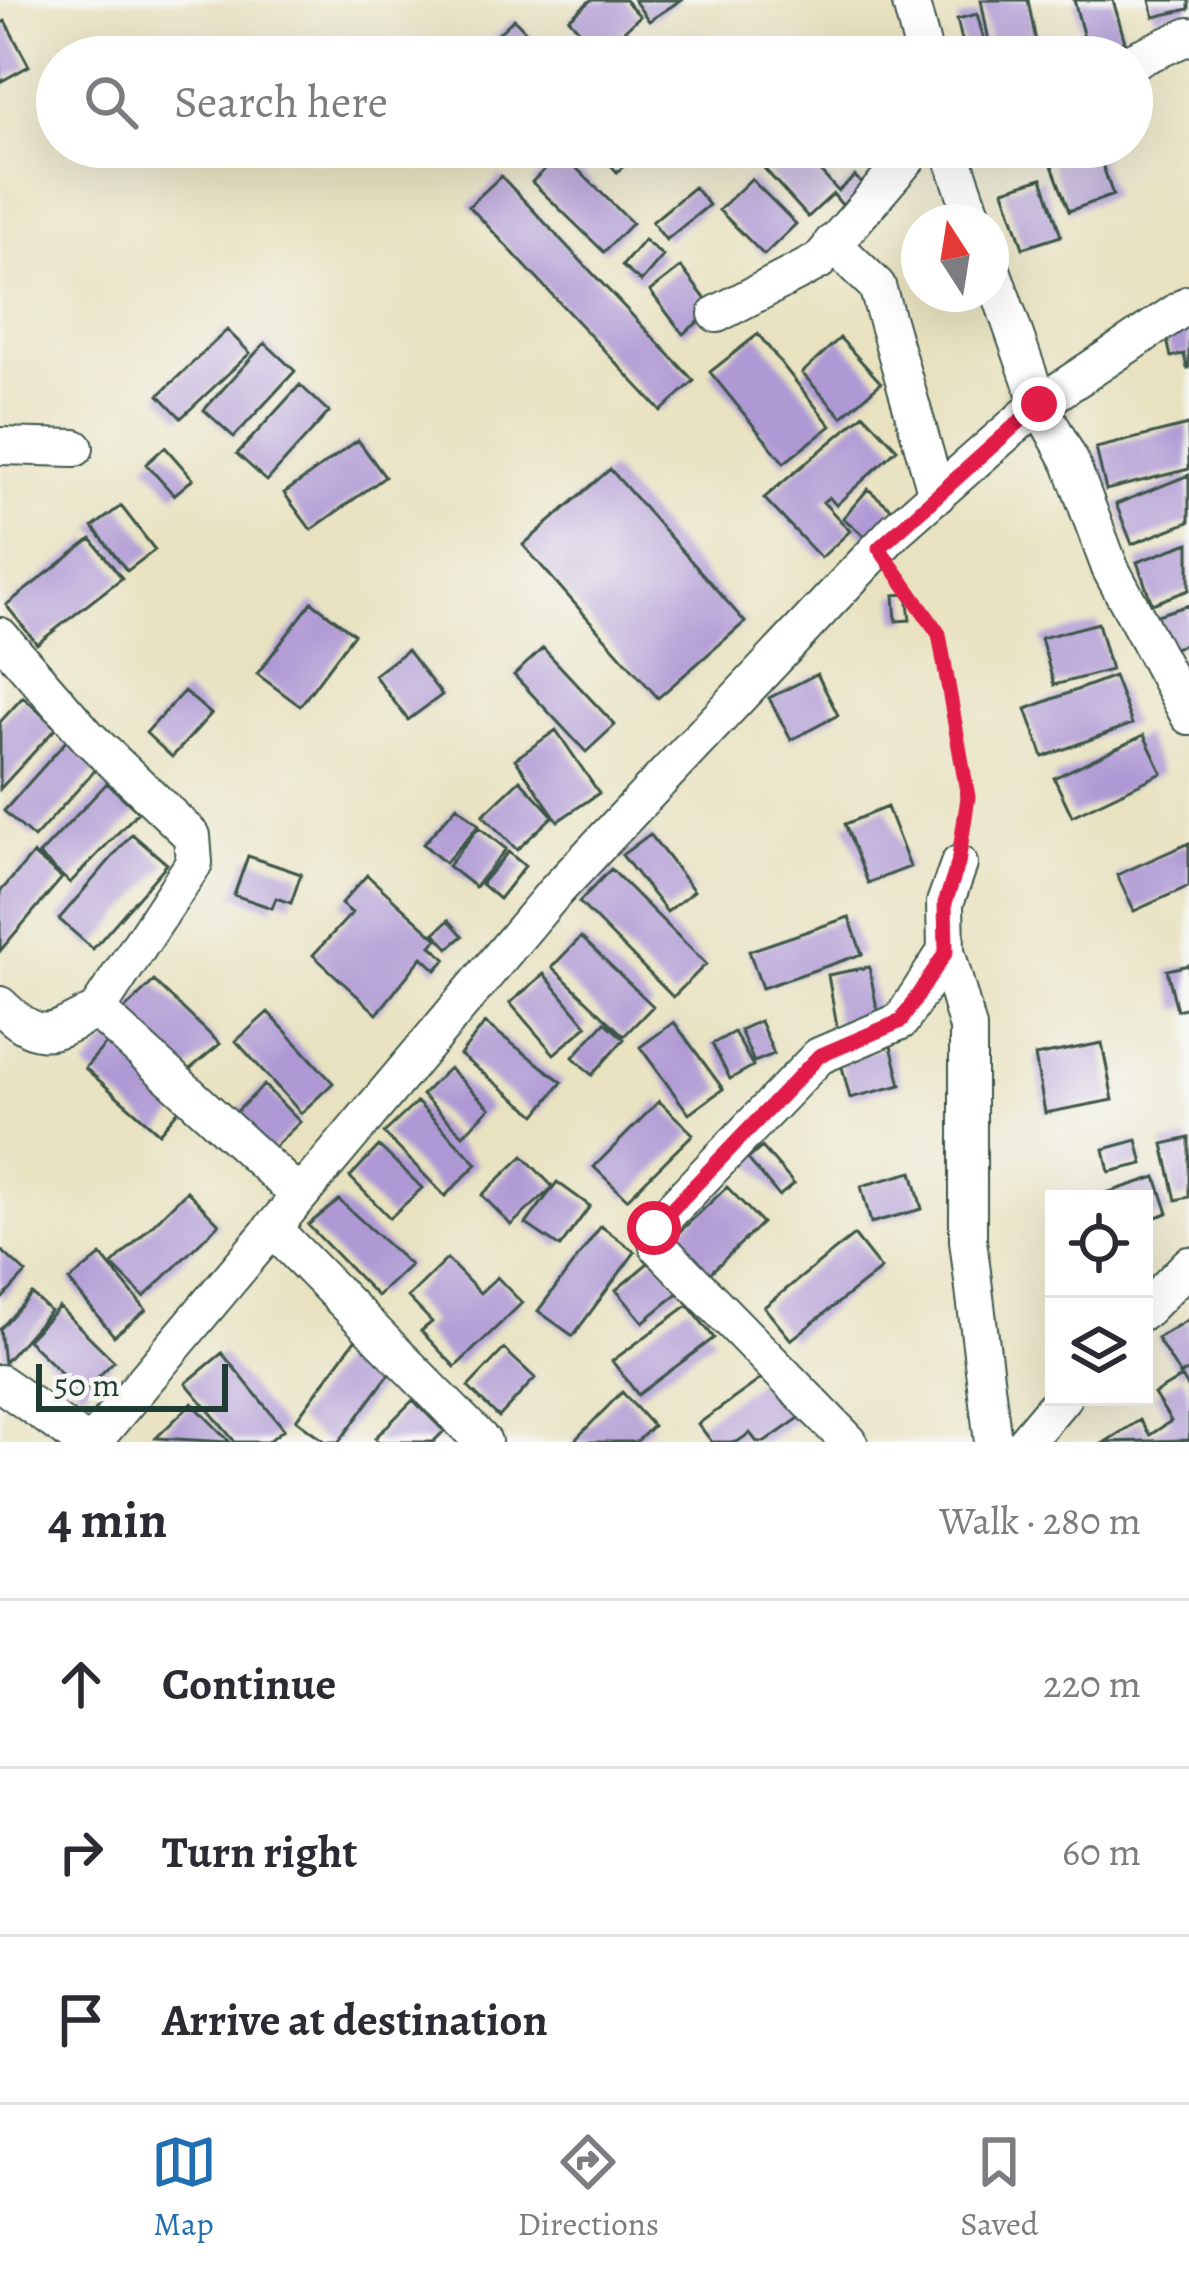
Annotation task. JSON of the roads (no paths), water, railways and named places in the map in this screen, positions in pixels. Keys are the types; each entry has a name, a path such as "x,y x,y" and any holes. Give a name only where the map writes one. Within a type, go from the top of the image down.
{"street":[{"path":"910,0 919,36"},
{"path":"1153,52 1189,36"},
{"path":"717,314 819,261 898,168"},
{"path":"956,168 969,204"},
{"path":"832,243 877,286 937,495"},
{"path":"0,1383 100,1438 298,1194 554,893 879,548 1039,404 1189,304"},
{"path":"1007,312 1039,404 1071,463 1110,568 1189,716"},
{"path":"0,446 75,448"},
{"path":"0,636 88,737 192,836 196,849 194,863 97,1010 45,1035 26,1030 0,1005"},
{"path":"958,864 945,903 946,952 968,1028 968,1240 993,1442"},
{"path":"849,1442 658,1246 654,1228 819,1056 901,1021 946,952"},
{"path":"97,1010 298,1194"},
{"path":"272,1228 483,1442"},
{"path":"1153,1302 1189,1265"},
{"path":"1025,1442 1055,1406"}]}
